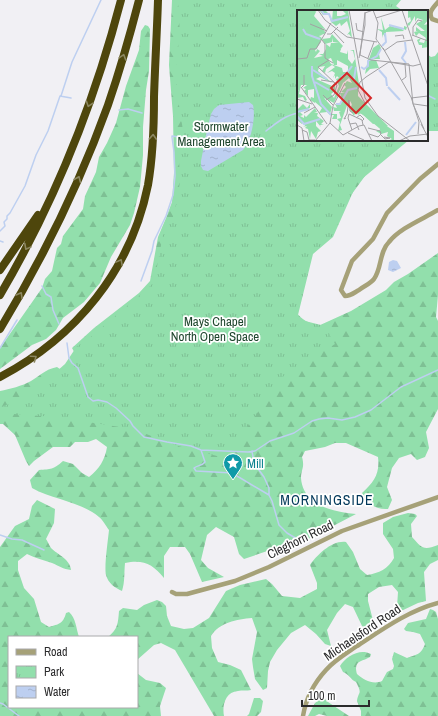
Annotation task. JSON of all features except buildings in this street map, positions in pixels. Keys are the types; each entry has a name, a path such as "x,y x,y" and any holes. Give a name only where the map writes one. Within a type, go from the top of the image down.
{"highway":[{"path":"0,295 28,245 71,153 110,41 121,0"},
{"path":"0,329 42,254 72,193 86,160 108,106 124,57 139,0"},
{"path":"0,377 36,356 58,339 76,322 106,284 128,245 144,202 151,162 158,0"},
{"path":"0,270 56,187"}],"street":[{"path":"438,2 431,10 430,14 432,19 438,21"},
{"path":"438,164 420,179 387,213 373,239 356,256 349,267 341,290 343,294 345,296 350,295 374,279 379,268 381,256 386,246 395,235 438,210"},
{"name":"Cleghorn Road","path":"172,592 176,594 187,594 235,581 269,567 342,531 438,497"},
{"name":"Michaelsford Road","path":"303,716 308,696 320,677 333,663 400,618 424,607 438,603"}],"green space":[{"name":"Stormwater Management Area","path":"172,0 246,0 297,137 297,141 300,141 365,176 308,258 296,312 303,319 318,326 351,311 386,290 394,282 438,253 438,295 436,317 438,321 438,409 426,432 429,448 425,457 417,460 411,454 399,458 392,468 387,487 392,500 388,509 373,506 362,493 373,481 377,473 378,457 346,443 335,443 325,447 305,451 302,457 303,466 301,478 303,488 307,495 321,506 356,514 291,548 279,547 244,559 239,554 234,537 216,527 207,535 201,560 208,568 224,577 202,582 190,554 185,547 170,547 164,556 164,578 152,566 142,562 125,563 122,591 112,585 106,575 109,530 102,520 83,507 32,488 30,480 39,470 52,468 63,461 73,464 82,473 89,477 101,464 107,447 96,439 88,442 75,442 70,447 53,447 29,466 15,435 3,424 0,424 0,391 24,384 46,371 57,367 70,376 80,363 72,348 94,328 139,293 150,281 158,237 172,202 174,173 173,116 169,65"},
{"name":"Mays Chapel North Open Space","path":"178,0 401,0 396,6 402,10 297,10 297,141 408,141 357,183 333,237 313,254 297,319 325,326 335,344 285,374 225,458 178,446 133,429 55,417 0,413 0,407 12,403 48,379 65,364 77,346 87,340 154,282 163,235 174,215 180,182 179,159 184,137 176,86 177,55 180,35"},
{"path":"145,25 150,29 149,71 143,127 143,155 140,187 130,225 111,257 100,283 84,302 63,318 56,330 46,339 32,345 0,369 0,348 42,288 45,279 52,271 57,248 61,244 63,236 83,209 85,196 96,172 99,157 116,123 126,86 139,50 141,31"},
{"path":"438,52 438,131 428,131 428,55 431,57 435,56"},
{"path":"37,500 55,509 54,523 46,539 51,548 68,563 71,570 27,554 18,561 18,570 24,588 34,599 41,622 49,627 55,625 60,623 65,617 66,613 69,612 74,620 79,636 8,636 8,708 138,708 138,674 146,680 160,683 166,688 160,706 161,716 0,716 0,547 15,526 29,519 32,506"},
{"path":"408,513 415,514 417,516 411,524 412,537 418,544 426,548 438,545 438,560 430,564 424,572 426,601 399,612 397,607 398,592 392,585 379,587 368,594 368,601 374,624 368,629 362,626 353,607 345,604 337,613 327,630 331,646 325,644 305,625 291,633 277,650 270,662 267,688 263,690 255,679 253,667 252,659 257,632 252,618 229,622 219,628 211,636 212,648 218,662 241,670 251,690 234,692 230,694 225,700 224,716 214,716 175,650 161,643 154,645 138,659 138,636 109,636 117,626 119,611 123,608 137,610 144,605 157,600 166,606 167,616 171,626 184,629 193,628 209,618 226,591 240,585 266,579 282,596 300,598 317,589 317,583 310,565 325,549 335,543 346,542 353,552 360,569 367,575 379,572 386,568 394,558 393,549 383,534 383,523 393,517"},
{"path":"430,609 436,612 438,619 438,716 361,716 361,711 357,701 360,693 358,686 356,682 343,672 340,666 350,656 367,652 371,654 370,657 357,664 357,674 369,681 382,681 387,672 393,669 394,666 392,659 394,652 407,658 418,654 422,650 425,644 420,634 406,631 404,629 408,623 426,619"},
{"path":"323,697 349,716 327,716 319,714 315,716 308,716 315,703"},
{"path":"254,698 260,698 263,701 261,712 257,716 247,716 249,714"}],"water":[{"path":"249,102 253,105 254,116 252,129 246,146 243,150 208,171 203,170 201,161 211,114 214,109 219,105"},
{"path":"393,260 397,261 401,268 393,272 388,270 389,262"}],"waterway":[{"path":"61,96 72,62 101,0"},
{"path":"0,231 5,226 4,222 25,186 36,155 48,131 60,96 71,98"},
{"path":"428,96 435,99"},
{"path":"119,110 128,109 142,113"},
{"path":"266,131 285,117 297,113"},
{"path":"141,281 154,241 166,216 173,195 175,176 172,136 186,138 189,140"},
{"path":"42,286 46,294 51,297 53,310 59,324"},
{"path":"0,348 17,320"},
{"path":"67,343 69,358 78,368 88,397 93,401 98,400 107,402 116,408 144,437 191,446 201,450 255,451 270,441 294,433 312,421 328,418 342,420 355,417 371,410 401,387 438,370"},
{"path":"201,450 205,462 194,468 196,471 232,473 269,495"},
{"path":"252,451 254,463 264,477 269,488 269,495 279,525 287,533 297,539"},
{"path":"0,535 12,539 22,540 44,550"},
{"path":"0,703 8,708"},
{"path":"8,708 19,716"}],"place":[{"name":"Mill","path":"233,480"}],"district":[{"name":"MORNINGSIDE","path":"327,500"}]}
